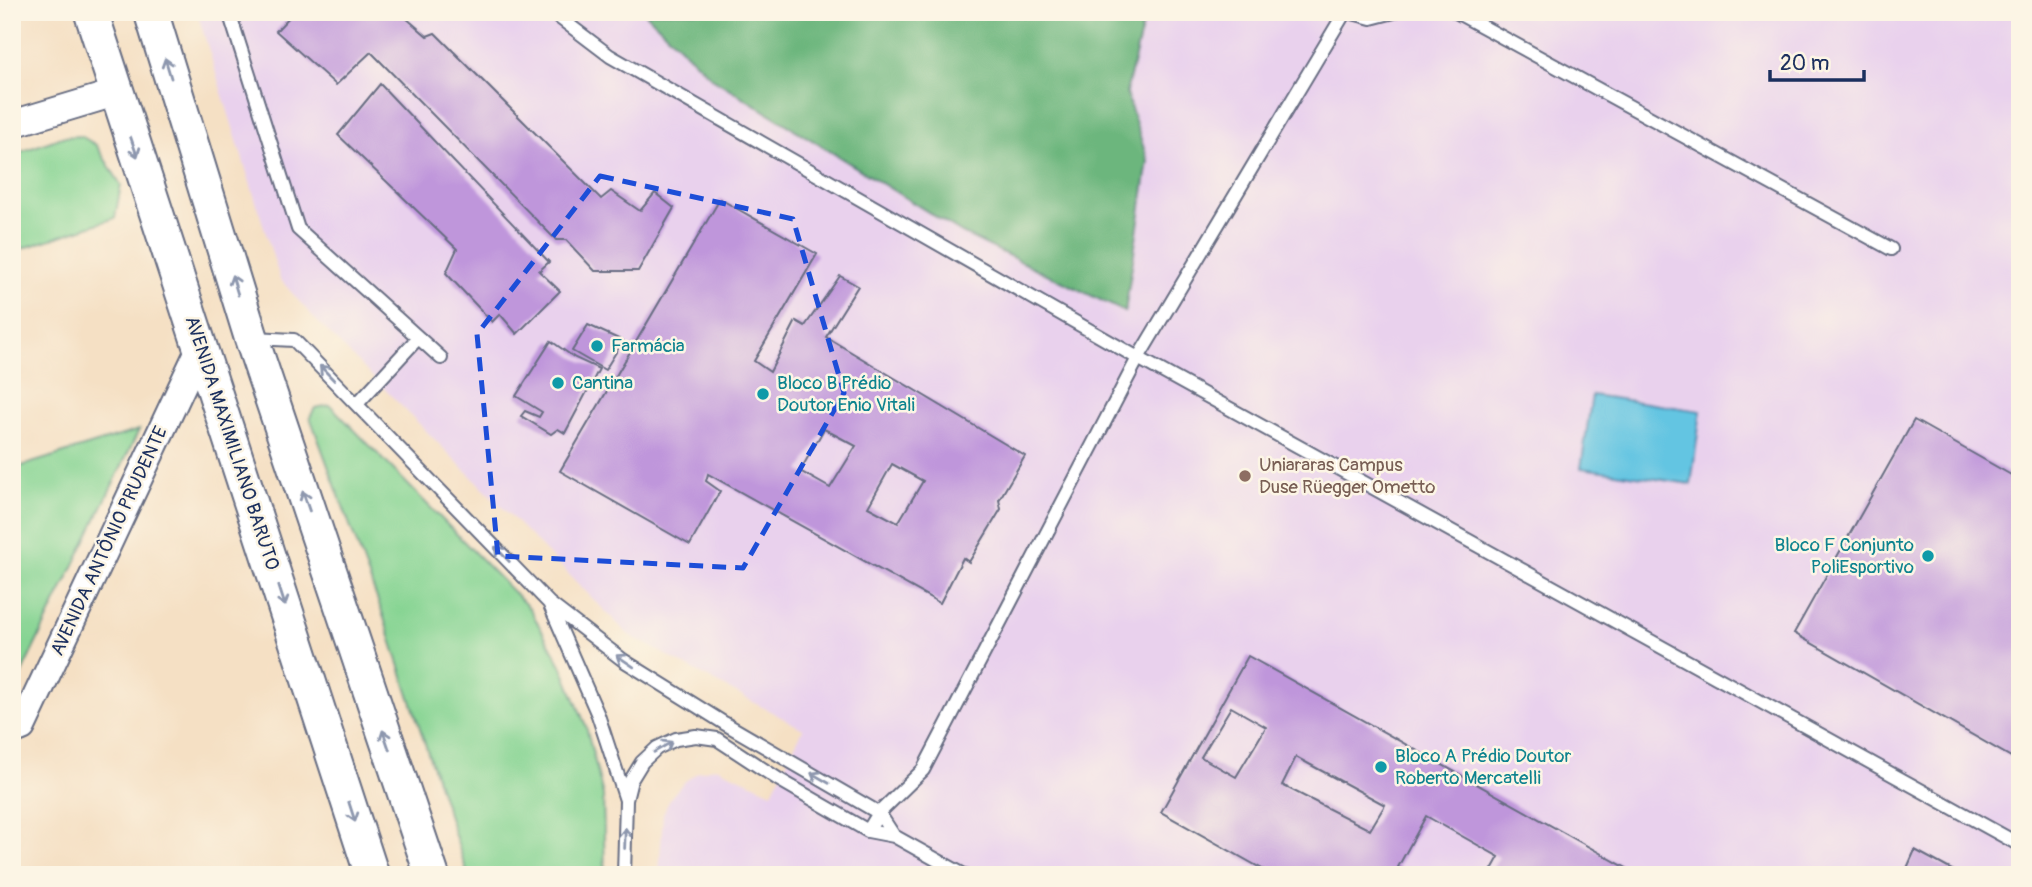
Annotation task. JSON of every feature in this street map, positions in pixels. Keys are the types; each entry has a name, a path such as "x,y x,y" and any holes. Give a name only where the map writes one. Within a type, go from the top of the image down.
{"street":[{"name":"AVENIDA MAXIMILIANO BARUTO","path":"91,12 115,93 201,346 372,875"},
{"path":"151,12 251,337 432,875"},
{"path":"12,124 115,93"},
{"path":"201,346 251,337"},
{"name":"AVENIDA ANTÔNIO PRUDENTE","path":"12,731 22,727 201,346"}],"lane":[{"path":"229,12 298,229 441,358"},
{"path":"552,12 610,56 1138,358 2020,845"},
{"path":"868,831 879,813 923,770 1138,358 1347,12 1371,18 1394,12"},
{"path":"1456,12 1891,249"},
{"path":"251,337 294,340 550,603 623,660 724,723 879,813 894,836"},
{"path":"357,404 418,338"},
{"path":"550,603 598,715 626,800"},
{"path":"624,875 626,800 631,780 650,755 676,739 696,736 717,739 778,779 868,831 894,836 964,875"}],"highlighted area":[{"path":"600,176 793,219 844,393 743,568 498,556 477,334"}],"shaded area":[{"name":"Uniararas Campus Duse Rüegger Ometto","path":"197,12 2020,12 2020,875 659,875 663,814 671,797 683,783 698,772 716,767 772,792 803,729 629,635 312,316 280,279"}],"green space":[{"path":"644,12 1146,12 1126,93 1148,161 1125,312 962,233 712,78"},
{"path":"81,136 96,145 121,185 115,218 12,252 12,155 62,137"},
{"path":"330,405 530,609 561,665 586,726 603,795 605,875 468,875 382,612 310,417 315,408"},
{"path":"139,430 13,691 12,691 12,469"}],"water":[{"path":"1592,395 1701,411 1691,484 1581,468"}],"building":[{"path":"294,12 411,12 406,18 427,36 435,33 601,199 611,191 640,211 655,193 674,208 638,271 595,271 566,240 556,240 371,52 336,85 276,31"},
{"path":"380,84 549,262 539,271 560,291 517,334 500,314 492,322 446,273 457,249 338,135"},
{"name":"Bloco B Prédio Doutor Enio Vitali","path":"720,199 817,254 754,361 770,372 796,321 805,326 840,276 858,286 826,337 1025,456 999,500 1001,509 969,562 963,558 940,603 708,474 706,481 720,491 690,545 560,471","holes":["824,429 856,446 830,488 800,471","892,464 923,481 898,523 868,507"]},
{"name":"Farmácia","path":"588,325 623,341 605,370 572,351"},
{"name":"Cantina","path":"551,341 575,358 599,369 565,433 558,429 551,434 521,416 525,411 539,417 542,412 516,396"},
{"name":"Bloco F Conjunto PoliEsportivo","path":"1914,420 2020,480 2020,762 1794,633"},
{"name":"Bloco A Prédio Doutor Roberto Mercatelli","path":"1248,656 1639,875 1489,875 1499,857 1426,816 1398,867 1412,875 1273,875 1161,812","holes":["1231,707 1266,727 1236,777 1201,757","1296,757 1385,805 1370,830 1282,785"]},
{"path":"1915,850 1961,875 1904,875"}],"place":[{"name":"Farmácia","path":"597,346"},
{"name":"Cantina","path":"558,383"},
{"name":"Bloco B Prédio Doutor Enio Vitali","path":"763,394"},
{"name":"Uniararas Campus Duse Rüegger Ometto","path":"1245,476"},
{"name":"Bloco F Conjunto PoliEsportivo","path":"1928,556"},
{"name":"Bloco A Prédio Doutor Roberto Mercatelli","path":"1381,767"}]}
